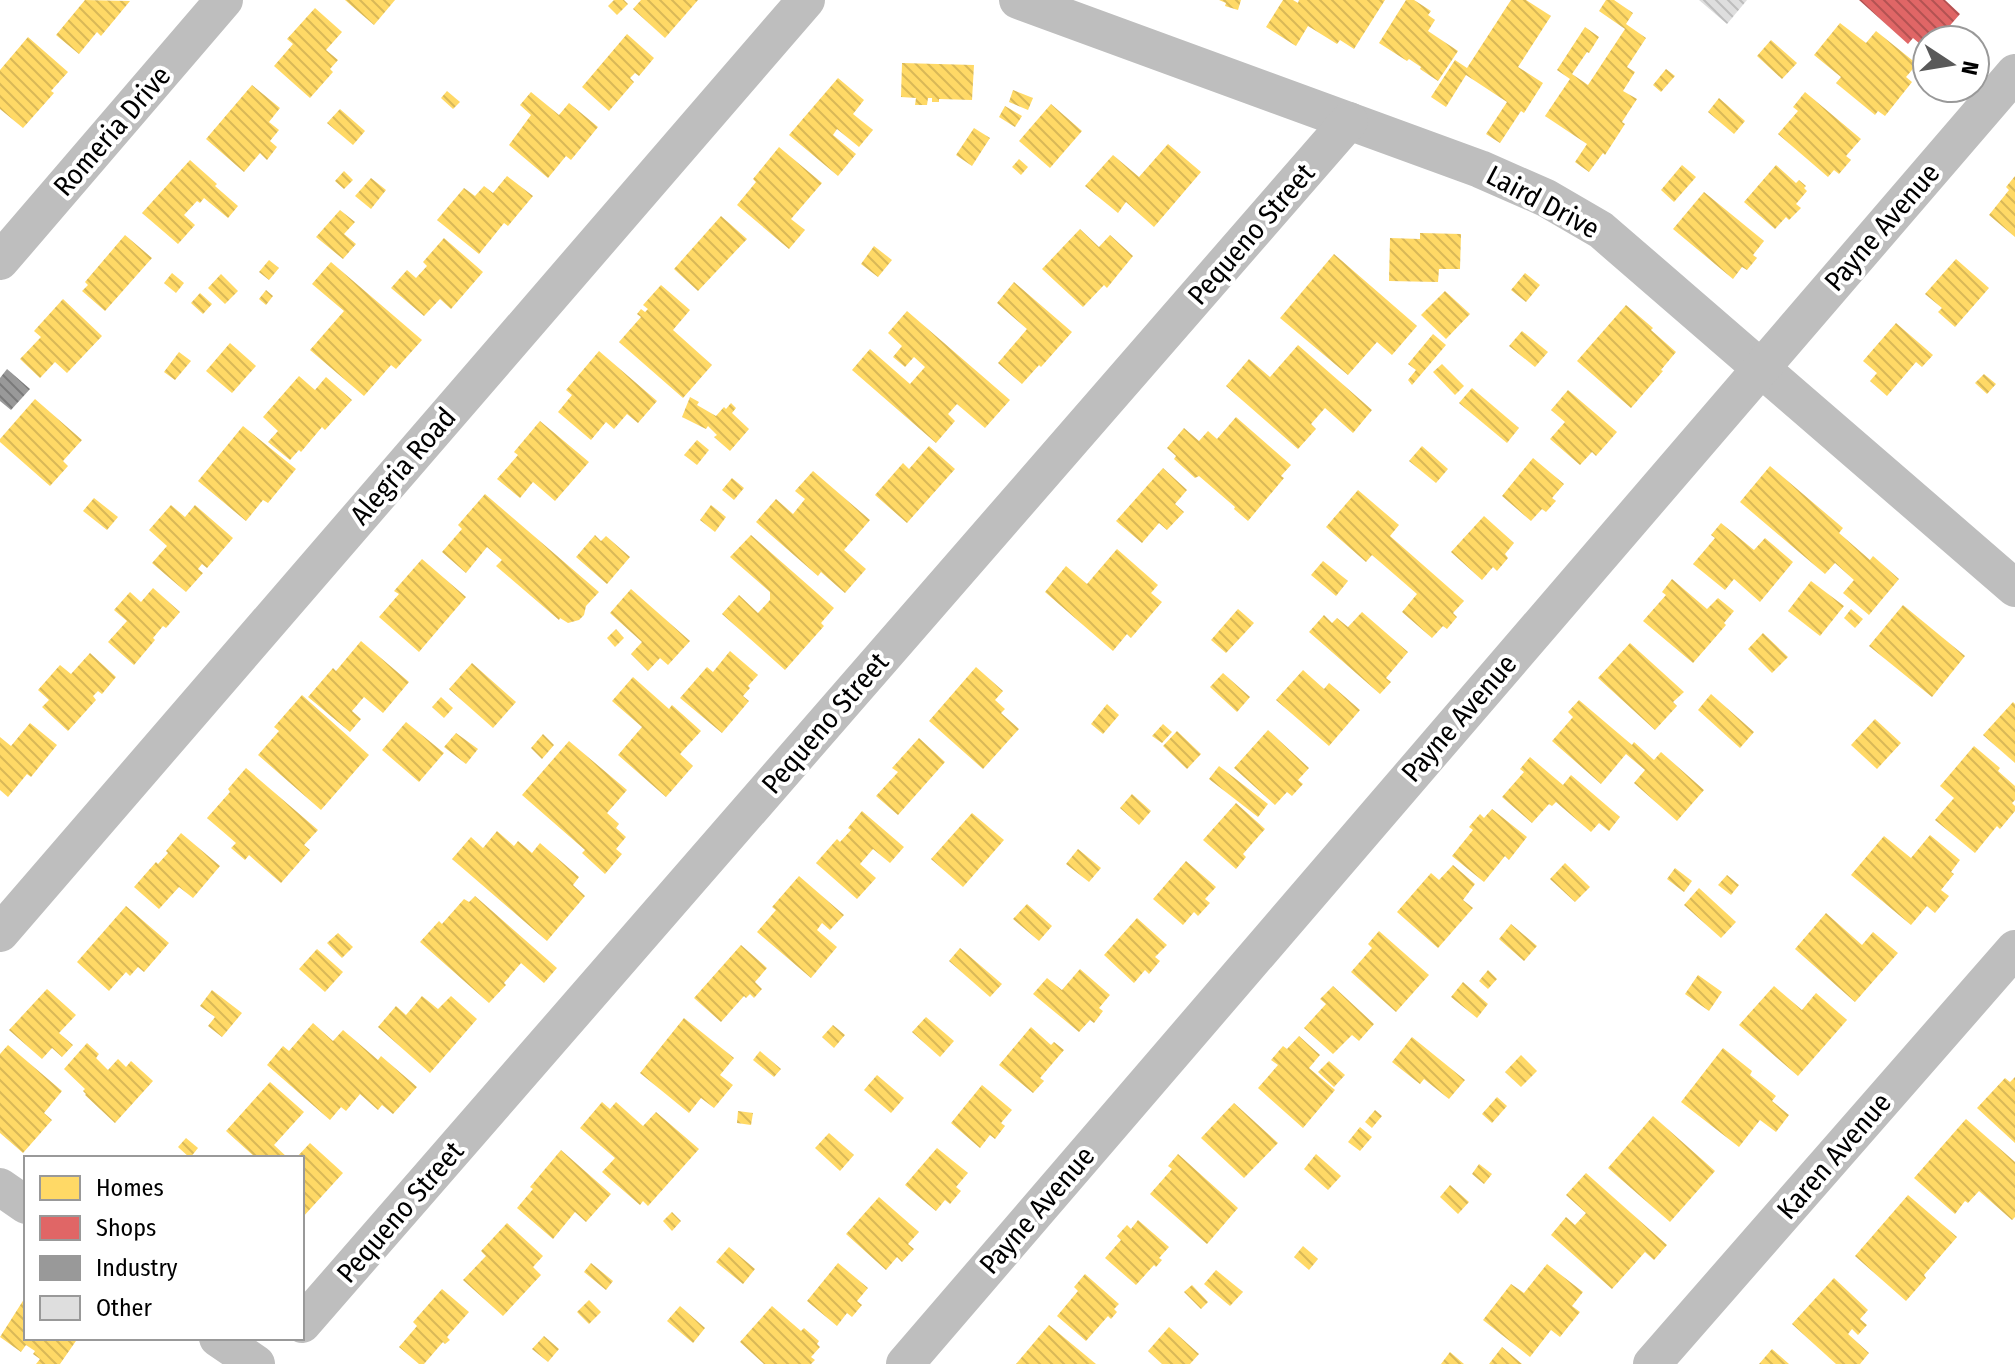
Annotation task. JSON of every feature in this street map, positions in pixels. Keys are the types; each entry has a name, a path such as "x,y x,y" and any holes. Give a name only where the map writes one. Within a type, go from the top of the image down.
{"street":[{"name":"Romeria Drive","path":"0,261 224,0"},
{"name":"Alegria Road","path":"0,933 806,0"},
{"name":"Laird Drive","path":"1018,0 1480,169 1546,198 1601,230 2015,588"},
{"name":"Payne Avenue","path":"905,1364 2015,73"},
{"name":"Pequeno Street","path":"304,1322 1349,121"},
{"name":"Karen Avenue","path":"1652,1364 2015,949"},
{"path":"0,1187 24,1204"},
{"path":"221,1340 256,1364"},
{"path":"268,1364 288,1340"}],"building: Homes":[{"path":"85,0 130,1 101,36 97,32 79,54 56,35"},
{"path":"345,0 395,0 374,25"},
{"path":"614,0 624,0 628,4 617,15 608,6"},
{"path":"641,0 698,0 665,38 633,9"},
{"path":"1219,0 1241,0 1238,10 1225,6 1226,3"},
{"path":"1283,0 1298,3 1299,0 1385,0 1354,49 1340,40 1337,44 1308,26 1296,46 1266,27"},
{"path":"1406,0 1414,0 1431,11 1428,15 1435,20 1428,31 1458,51 1438,81 1409,59 1407,61 1379,43"},
{"path":"1511,0 1526,0 1551,16 1518,67 1543,83 1500,143 1486,134 1507,102 1466,75 1446,107 1431,97 1455,60 1467,68"},
{"path":"1606,0 1614,0 1633,13 1626,24 1646,38 1627,67 1635,72 1623,91 1637,99 1605,155 1603,153 1589,172 1575,162 1587,144 1545,116 1570,79 1557,70 1585,27 1599,37 1572,74 1588,85 1625,29 1599,11"},
{"path":"315,8 342,32 326,50 338,60 330,69 333,72 310,98 274,66 293,44 287,39"},
{"path":"1840,23 1866,43 1876,31 1911,59 1911,71 1906,77 1911,83 1885,116 1878,111 1875,115 1836,83 1841,77 1814,55"},
{"path":"627,34 654,58 639,76 635,73 630,78 634,82 609,111 582,87"},
{"path":"28,37 68,72 23,128 0,109 0,70"},
{"path":"1771,40 1797,63 1782,79 1757,56"},
{"path":"902,63 974,65 972,100 939,99 939,102 932,102 932,98 928,98 927,105 915,105 916,98 901,97"},
{"path":"1666,69 1675,76 1661,92 1653,85"},
{"path":"838,78 864,100 853,114 873,130 859,147 837,129 833,135 856,154 838,176 789,135"},
{"path":"252,85 280,108 269,122 279,130 270,141 277,147 267,160 260,153 244,172 206,139"},
{"path":"1013,90 1033,98 1028,110 1009,102"},
{"path":"447,91 460,102 453,109 441,98"},
{"path":"531,92 559,115 569,103 598,127 571,160 566,156 548,178 509,145 531,115 520,105"},
{"path":"1805,92 1861,139 1846,156 1851,160 1839,174 1834,170 1828,177 1778,134 1798,111 1793,107"},
{"path":"1719,98 1745,121 1734,134 1708,112"},
{"path":"1051,104 1082,131 1050,168 1019,141"},
{"path":"1005,106 1022,116 1015,127 999,117"},
{"path":"340,109 365,131 353,145 327,123"},
{"path":"974,128 990,138 972,166 956,155"},
{"path":"1168,144 1201,172 1154,227 1126,202 1118,213 1085,186 1113,155 1139,177"},
{"path":"779,147 822,183 791,219 805,230 789,249 737,205"},
{"path":"1019,159 1028,167 1021,175 1012,167"},
{"path":"190,160 238,206 228,218 204,198 200,203 197,201 184,215 195,225 178,244 142,213"},
{"path":"1682,165 1696,177 1674,202 1661,190"},
{"path":"1776,165 1796,183 1799,180 1807,191 1796,204 1801,208 1789,220 1786,217 1775,229 1744,202"},
{"path":"344,171 353,180 344,189 335,181"},
{"path":"507,176 533,196 508,226 504,223 479,254 437,220 464,188 475,196 484,186 493,193"},
{"path":"2015,176 2015,237 1989,215 2009,190 2006,187"},
{"path":"371,178 386,190 371,209 355,196"},
{"path":"1704,192 1764,241 1753,255 1757,258 1747,270 1742,267 1733,279 1673,229"},
{"path":"340,210 355,222 344,234 356,244 343,259 316,237"},
{"path":"721,216 747,239 698,291 674,269"},
{"path":"1080,229 1099,247 1110,235 1133,256 1107,288 1104,285 1083,307 1042,269"},
{"path":"1420,233 1461,234 1460,269 1439,269 1438,282 1389,281 1390,238 1420,239"},
{"path":"125,235 152,258 105,311 82,291 88,285 85,282"},
{"path":"444,238 483,272 451,309 440,299 424,316 391,288 407,270 416,278 427,266 423,262"},
{"path":"874,246 892,260 878,277 861,264"},
{"path":"1334,254 1417,326 1392,355 1377,342 1348,375 1280,318"},
{"path":"1956,259 1989,288 1955,327 1938,312 1942,308 1925,294"},
{"path":"269,260 279,268 269,280 259,272"},
{"path":"331,262 422,340 396,369 391,365 364,396 310,350 344,311 312,284"},
{"path":"172,273 184,283 176,293 164,283"},
{"path":"1525,273 1540,285 1526,302 1511,290"},
{"path":"221,274 238,291 225,304 208,288"},
{"path":"1014,282 1072,332 1022,384 998,363 1027,329 997,303"},
{"path":"661,285 690,310 673,330 712,365 683,398 619,342 641,317 637,314 641,309 645,312 648,309 643,305"},
{"path":"266,290 273,296 266,305 259,299"},
{"path":"1445,291 1470,314 1446,339 1421,315"},
{"path":"200,293 212,304 203,314 191,303"},
{"path":"63,299 102,336 67,373 55,362 40,378 20,359 41,337 34,331"},
{"path":"1626,305 1676,352 1631,408 1577,361"},
{"path":"907,311 1010,400 985,428 957,404 948,414 955,421 936,443 852,370 870,349 910,384 925,367 914,357 905,367 893,357 902,346 888,333"},
{"path":"1896,323 1933,355 1922,367 1916,362 1887,396 1870,381 1877,373 1863,361"},
{"path":"1522,331 1548,352 1535,367 1509,346"},
{"path":"1433,334 1446,345 1412,385 1408,380 1416,370 1408,364"},
{"path":"230,343 256,366 232,393 206,371"},
{"path":"1298,345 1372,410 1353,433 1325,408 1311,424 1316,429 1298,449 1226,386 1249,359 1270,377"},
{"path":"599,351 657,401 638,423 627,414 614,429 606,422 591,440 558,412 572,395 566,390"},
{"path":"179,352 191,361 175,380 164,372"},
{"path":"1442,364 1464,386 1455,395 1433,372"},
{"path":"1984,374 1996,384 1987,394 1975,383"},
{"path":"299,376 315,390 326,377 352,400 325,430 322,427 290,460 268,442 278,431 263,417"},
{"path":"1472,388 1519,428 1507,443 1459,403"},
{"path":"1568,390 1617,432 1596,456 1592,452 1580,465 1550,439 1565,422 1551,410"},
{"path":"690,397 716,416 731,403 736,408 732,413 749,429 730,451 714,437 717,435 708,426 706,429 682,417"},
{"path":"35,399 82,440 63,461 68,466 50,486 0,442"},
{"path":"1236,417 1291,465 1248,521 1199,476 1195,478 1167,448 1184,428 1199,441 1208,431 1217,439"},
{"path":"540,421 589,462 555,501 533,482 520,498 497,479 518,455 514,452"},
{"path":"243,426 296,469 268,503 263,500 246,521 198,481"},
{"path":"697,440 709,450 697,465 684,455"},
{"path":"929,446 955,469 907,523 875,495 903,463 909,469"},
{"path":"1422,446 1448,469 1436,483 1409,461"},
{"path":"1533,458 1564,484 1552,498 1556,501 1546,512 1542,509 1531,521 1502,496"},
{"path":"1770,466 1843,528 1839,533 1870,560 1873,556 1899,579 1869,615 1843,593 1854,580 1835,563 1825,574 1740,502"},
{"path":"1163,468 1187,490 1175,504 1184,512 1167,530 1159,523 1142,543 1116,521"},
{"path":"813,471 870,520 844,550 866,569 845,593 821,572 818,576 756,522 776,499 793,514 805,499 795,491"},
{"path":"732,478 744,488 734,500 722,490"},
{"path":"1358,490 1399,525 1390,536 1464,601 1453,613 1457,617 1447,629 1443,626 1432,638 1402,612 1417,594 1372,555 1366,562 1326,527"},
{"path":"485,494 599,592 586,606 579,620 568,623 559,620 496,566 502,560 487,547 466,573 442,552 462,529 458,525"},
{"path":"94,498 118,517 107,530 83,511"},
{"path":"171,505 185,517 195,505 233,538 207,568 202,564 198,569 203,573 186,592 152,563 167,546 149,530"},
{"path":"711,505 726,517 715,532 700,520"},
{"path":"1484,516 1514,543 1505,554 1508,558 1497,571 1493,567 1482,580 1451,552"},
{"path":"1721,523 1754,550 1765,538 1793,562 1760,602 1734,579 1725,590 1693,564 1715,538 1711,535"},
{"path":"595,535 601,541 606,536 630,557 607,584 576,557"},
{"path":"751,535 834,608 821,623 824,626 785,670 722,614 739,595 758,613 770,600 770,592 730,557"},
{"path":"1117,549 1158,585 1151,593 1162,602 1131,638 1127,634 1113,651 1045,592 1066,566 1087,584"},
{"path":"422,559 466,597 419,652 379,617 399,594 394,591"},
{"path":"1323,561 1348,581 1336,596 1311,575"},
{"path":"1672,579 1707,609 1718,598 1734,611 1693,663 1643,621 1666,595 1662,592"},
{"path":"1811,581 1844,606 1820,636 1788,611"},
{"path":"153,588 180,612 166,628 163,626 134,665 108,642 127,621 114,610 130,592 141,602"},
{"path":"631,589 690,641 668,665 660,658 648,671 631,654 642,642 610,613"},
{"path":"1903,605 1965,656 1932,697 1869,646"},
{"path":"1238,609 1254,623 1226,653 1211,640"},
{"path":"1851,609 1863,619 1855,628 1844,618"},
{"path":"1362,612 1408,652 1386,678 1391,682 1380,694 1309,632 1324,615 1332,623 1337,618 1348,627"},
{"path":"616,629 624,638 615,647 607,638"},
{"path":"1763,633 1788,657 1772,673 1748,649"},
{"path":"361,641 409,682 383,713 364,697 352,711 361,719 350,732 308,697 333,668 336,671"},
{"path":"1630,643 1684,692 1673,702 1677,706 1655,730 1598,678"},
{"path":"730,651 758,675 743,696 749,701 722,733 680,698 707,667 713,672"},
{"path":"90,653 116,677 102,694 98,691 93,696 96,700 68,731 42,707 49,700 38,690 60,665 71,674"},
{"path":"472,663 516,702 493,728 449,689"},
{"path":"976,667 1003,691 995,700 1005,709 1001,713 1019,729 983,769 929,721"},
{"path":"1303,670 1324,689 1329,683 1360,710 1329,746 1276,700"},
{"path":"1223,673 1250,697 1237,712 1210,687"},
{"path":"633,677 669,709 672,705 701,731 680,754 693,766 666,797 618,755 642,727 612,701"},
{"path":"1711,694 1754,732 1740,748 1698,710"},
{"path":"302,695 369,755 321,810 258,755 279,731 274,727"},
{"path":"441,697 453,708 444,718 432,707"},
{"path":"1579,700 1654,760 1661,752 1704,790 1677,821 1634,783 1645,770 1626,754 1601,784 1552,741 1573,717 1568,712"},
{"path":"2013,702 2015,704 2015,763 1983,735"},
{"path":"1107,704 1119,715 1103,734 1091,724"},
{"path":"1875,719 1901,743 1877,769 1851,745"},
{"path":"406,722 444,753 419,782 382,750"},
{"path":"30,723 57,745 31,777 27,774 8,797 0,790 0,737 11,746"},
{"path":"1163,724 1172,732 1162,743 1152,736"},
{"path":"1268,730 1309,768 1298,780 1303,784 1292,796 1287,792 1275,805 1234,768"},
{"path":"1177,731 1201,754 1187,769 1163,746"},
{"path":"456,733 478,749 466,764 444,747"},
{"path":"543,734 554,745 542,759 531,748"},
{"path":"919,738 945,762 898,815 876,796 898,772 892,768"},
{"path":"569,741 627,790 607,813 619,824 616,828 626,837 616,849 622,854 605,874 582,853 585,850 522,795"},
{"path":"1974,746 2000,768 1998,771 2015,786 2015,800 2012,803 2015,811 2000,829 1997,826 1975,853 1935,820 1954,798 1940,786"},
{"path":"1530,757 1563,785 1571,775 1620,817 1609,831 1599,823 1591,832 1556,802 1552,806 1549,804 1532,823 1502,797 1524,772 1520,769"},
{"path":"1219,766 1268,804 1258,817 1209,779"},
{"path":"246,768 318,830 304,845 310,850 281,883 249,855 245,860 231,848 236,843 207,818"},
{"path":"1132,794 1151,811 1139,825 1120,808"},
{"path":"1236,803 1265,829 1243,854 1246,857 1236,869 1203,840"},
{"path":"1492,809 1527,837 1509,860 1505,856 1484,882 1452,856 1473,830 1469,827 1480,814 1484,818"},
{"path":"862,811 904,847 890,863 873,849 860,864 876,878 857,899 816,863 837,839 840,842 851,830 848,828"},
{"path":"972,813 1004,840 963,887 931,859"},
{"path":"497,831 514,846 518,841 532,853 540,843 579,877 573,885 585,896 547,941 452,859 471,837 483,848"},
{"path":"181,833 220,866 193,898 179,887 159,909 134,887 168,853 166,851"},
{"path":"1930,835 1960,860 1951,872 1954,874 1941,890 1949,896 1935,913 1927,906 1911,925 1851,875 1884,836 1911,858"},
{"path":"1078,849 1101,868 1089,882 1066,864"},
{"path":"1186,861 1216,887 1205,899 1210,903 1198,916 1194,912 1183,925 1153,899"},
{"path":"1565,863 1590,887 1575,902 1550,879"},
{"path":"1453,865 1475,884 1463,900 1473,908 1438,948 1397,912 1431,873 1439,880"},
{"path":"1675,868 1692,881 1684,892 1667,879"},
{"path":"1727,875 1739,885 1731,895 1718,885"},
{"path":"799,876 844,915 830,930 822,923 817,930 837,947 811,978 757,932 776,910 772,907"},
{"path":"1699,888 1736,922 1721,938 1684,905"},
{"path":"475,896 557,968 544,983 521,963 489,1003 420,942 439,921 442,924 464,899 469,902"},
{"path":"1027,904 1052,926 1039,941 1013,919"},
{"path":"126,906 169,943 144,972 138,967 130,976 126,972 109,991 77,962"},
{"path":"1826,913 1862,945 1873,932 1898,953 1855,1002 1795,949"},
{"path":"1137,918 1167,945 1155,957 1160,961 1149,974 1145,970 1134,983 1104,955"},
{"path":"1511,924 1537,946 1524,961 1499,939"},
{"path":"1379,931 1429,975 1396,1012 1351,972 1372,948 1368,944"},
{"path":"338,933 353,947 342,958 327,943"},
{"path":"741,945 767,968 755,982 762,989 754,998 750,994 746,998 744,996 721,1022 694,998"},
{"path":"960,948 1002,984 990,997 949,961"},
{"path":"317,949 343,972 325,992 299,969"},
{"path":"1080,969 1110,995 1099,1008 1103,1011 1094,1023 1090,1020 1079,1032 1033,994 1047,978 1062,990"},
{"path":"1488,970 1497,979 1488,989 1479,981"},
{"path":"1698,975 1722,992 1709,1011 1685,994"},
{"path":"1463,982 1488,1004 1477,1018 1451,997"},
{"path":"1333,986 1374,1024 1359,1041 1352,1035 1333,1054 1304,1028 1326,1004 1320,999"},
{"path":"1774,986 1802,1010 1816,993 1847,1020 1798,1076 1739,1025"},
{"path":"47,989 76,1015 59,1033 73,1045 62,1057 52,1048 42,1059 9,1030"},
{"path":"212,990 242,1013 222,1037 208,1026 215,1017 200,1006"},
{"path":"422,996 438,1009 451,996 477,1019 430,1073 378,1027 396,1006 406,1015"},
{"path":"926,1017 954,1041 940,1057 912,1032"},
{"path":"684,1018 734,1058 720,1075 733,1085 714,1108 701,1098 689,1113 640,1073"},
{"path":"313,1023 333,1041 343,1030 378,1060 381,1056 417,1087 393,1114 382,1105 378,1110 360,1094 346,1111 341,1107 330,1120 267,1065 283,1046 289,1051"},
{"path":"833,1025 845,1035 834,1048 822,1037"},
{"path":"1031,1027 1051,1045 1054,1042 1064,1050 1040,1078 1044,1081 1033,1093 999,1065"},
{"path":"1299,1036 1320,1055 1309,1068 1335,1090 1303,1128 1258,1088 1278,1065 1271,1060 1283,1046 1287,1049"},
{"path":"1412,1037 1465,1080 1449,1099 1424,1079 1420,1084 1392,1062"},
{"path":"87,1043 99,1054 96,1058 108,1070 118,1059 126,1067 131,1061 153,1081 115,1123 85,1095 85,1089 64,1069"},
{"path":"8,1045 62,1091 44,1113 52,1120 23,1153 0,1133 0,1054"},
{"path":"1723,1048 1752,1071 1750,1075 1776,1096 1772,1101 1789,1115 1776,1132 1760,1120 1739,1147 1681,1102"},
{"path":"760,1051 781,1069 774,1077 753,1060"},
{"path":"1521,1055 1537,1071 1521,1087 1505,1072"},
{"path":"1329,1061 1345,1075 1334,1087 1318,1072"},
{"path":"877,1075 904,1098 891,1113 864,1090"},
{"path":"2015,1077 2015,1143 1977,1108 2005,1078 2010,1082"},
{"path":"270,1082 304,1112 274,1145 286,1156 254,1156 226,1131"},
{"path":"982,1085 1012,1110 1001,1123 1005,1126 995,1139 990,1135 980,1148 951,1123"},
{"path":"1497,1097 1507,1106 1492,1123 1482,1114"},
{"path":"602,1102 610,1109 616,1102 643,1126 656,1112 699,1149 648,1206 643,1201 640,1205 602,1172 615,1158 580,1128"},
{"path":"1234,1103 1278,1143 1244,1178 1201,1138"},
{"path":"1375,1110 1382,1116 1372,1128 1365,1122"},
{"path":"738,1111 753,1113 751,1125 737,1123"},
{"path":"1653,1116 1715,1171 1670,1222 1608,1168"},
{"path":"1966,1119 2015,1162 2015,1217 2012,1220 1979,1191 1968,1203 1965,1201 1955,1214 1914,1178"},
{"path":"1360,1127 1372,1137 1360,1151 1348,1142"},
{"path":"829,1133 854,1155 840,1171 815,1148"},
{"path":"186,1138 198,1148 188,1156 178,1147"},
{"path":"310,1143 343,1173 304,1216 304,1156 298,1156"},
{"path":"937,1148 968,1173 956,1187 961,1191 950,1204 945,1200 936,1211 905,1185"},
{"path":"561,1150 611,1194 586,1222 575,1212 553,1239 517,1208"},
{"path":"1178,1154 1238,1208 1207,1244 1150,1194 1172,1169 1168,1166"},
{"path":"1316,1154 1341,1176 1328,1190 1304,1169"},
{"path":"1479,1164 1492,1174 1484,1184 1472,1174"},
{"path":"1586,1173 1667,1245 1654,1260 1645,1252 1612,1289 1551,1235 1566,1217 1575,1225 1586,1213 1566,1195"},
{"path":"1450,1185 1469,1202 1458,1214 1440,1197"},
{"path":"1908,1195 1957,1237 1906,1301 1855,1256"},
{"path":"879,1197 919,1232 908,1244 914,1249 902,1262 897,1257 886,1270 846,1234"},
{"path":"672,1212 681,1221 672,1231 663,1221"},
{"path":"1138,1220 1169,1247 1156,1267 1154,1265 1136,1285 1105,1258 1121,1240 1117,1236 1127,1225 1131,1229"},
{"path":"507,1223 543,1256 533,1267 541,1275 503,1316 463,1280 486,1256 481,1251"},
{"path":"1303,1246 1318,1259 1309,1270 1294,1257"},
{"path":"729,1247 755,1269 743,1284 716,1262"},
{"path":"591,1263 613,1281 606,1290 584,1272"},
{"path":"838,1263 868,1288 857,1301 862,1305 852,1317 847,1313 837,1326 807,1301"},
{"path":"1547,1264 1583,1292 1572,1306 1580,1312 1560,1337 1551,1330 1530,1357 1483,1320 1511,1284 1524,1293"},
{"path":"1216,1270 1243,1292 1230,1306 1204,1284"},
{"path":"1085,1274 1119,1304 1111,1319 1108,1316 1086,1341 1057,1316 1078,1291 1074,1287"},
{"path":"1834,1278 1868,1310 1860,1319 1867,1325 1858,1335 1852,1329 1848,1334 1869,1353 1860,1364 1836,1364 1792,1324"},
{"path":"1192,1285 1208,1302 1201,1309 1184,1292"},
{"path":"442,1289 469,1312 447,1337 450,1340 445,1344 443,1342 424,1364 419,1364 399,1347 417,1326 413,1322"},
{"path":"24,1299 24,1340 77,1340 60,1364 36,1364 40,1359 33,1354 35,1351 26,1345 21,1352 0,1337"},
{"path":"589,1300 601,1312 589,1324 577,1312"},
{"path":"680,1306 705,1328 693,1343 667,1321"},
{"path":"772,1306 801,1331 804,1328 819,1341 817,1344 820,1347 811,1357 815,1360 811,1364 764,1364 740,1342"},
{"path":"1049,1325 1096,1364 1016,1364"},
{"path":"1169,1327 1199,1354 1190,1364 1162,1364 1148,1351"},
{"path":"544,1336 559,1349 548,1362 532,1349"},
{"path":"1502,1347 1522,1364 1489,1364"},
{"path":"1772,1349 1789,1364 1759,1364"},
{"path":"1450,1352 1464,1364 1441,1364"}],"building: Shops":[{"path":"1859,0 1945,0 1960,14 1951,24 1911,24 1911,40 1908,44"}],"building: Industry":[{"path":"7,369 30,389 11,410 0,401 0,378"}],"building: Other":[{"path":"1699,0 1747,0 1727,24"}]}
